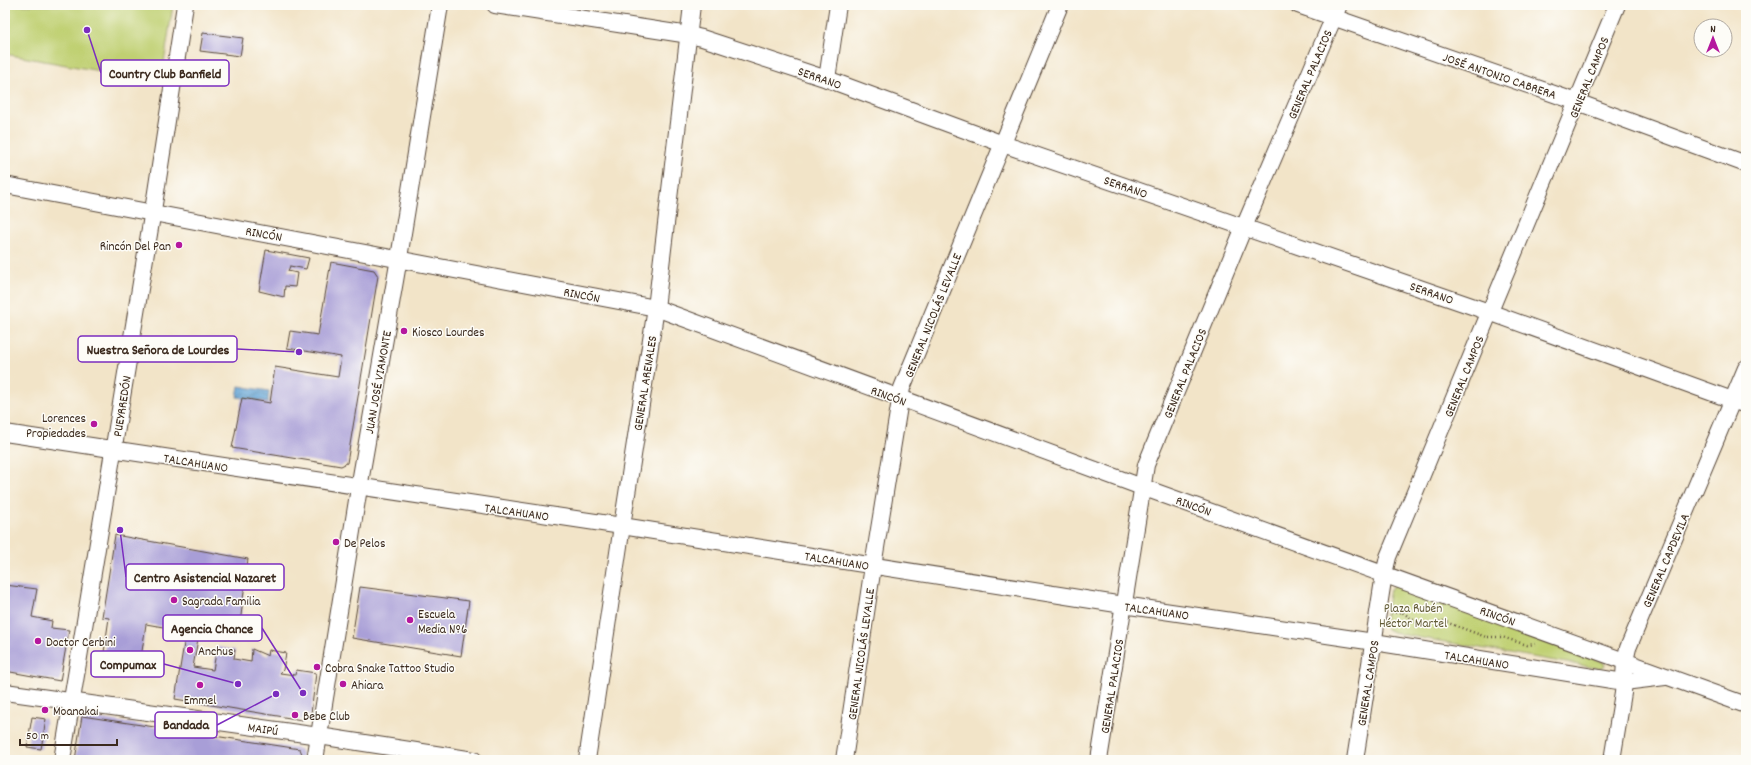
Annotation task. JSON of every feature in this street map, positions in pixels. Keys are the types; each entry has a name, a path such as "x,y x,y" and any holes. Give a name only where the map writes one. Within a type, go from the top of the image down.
{"street":[{"name":"PUEYRREDÓN","path":"62,760 153,213 185,5"},
{"name":"JUAN JOSÉ VIAMONTE","path":"315,760 358,488 399,258 440,5"},
{"name":"SERRANO","path":"495,5 689,35 827,79 1002,144 1489,312 1739,403"},
{"name":"GENERAL ARENALES","path":"587,760 656,308 692,5"},
{"path":"827,79 838,5"},
{"name":"GENERAL NICOLÁS LEVALLE","path":"844,760 900,399 905,382 1060,5"},
{"name":"JOSÉ ANTONIO CABRERA","path":"1298,5 1336,11 1746,164"},
{"name":"GENERAL CAMPOS","path":"1356,760 1384,574 1388,557 1617,5"},
{"name":"GENERAL PALACIOS","path":"1099,760 1146,465 1244,227 1336,11"},
{"name":"RINCÓN","path":"5,185 399,258 656,308 900,399 1746,705"},
{"name":"GENERAL CAPDEVILA","path":"1612,760 1624,682 1625,661 1631,641 1739,403 1746,368"},
{"name":"TALCAHUANO","path":"5,433 358,488 622,526 1624,682 1669,677"},
{"name":"MAIPÚ","path":"5,692 319,736 474,760"}],"path":[{"path":"1378,617 1402,612 1419,624 1443,621 1486,637 1502,637 1527,645 1538,643 1547,633"}],"green space":[{"path":"5,5 173,5 161,82 5,54"},
{"name":"Plaza Rubén Héctor Martel","path":"1395,585 1603,662 1605,665 1602,669 1393,633 1387,630 1384,625 1390,589"}],"water":[{"path":"239,386 269,391 268,402 237,397"}],"building":[{"path":"203,33 243,38 240,56 200,51"},
{"path":"266,250 309,258 306,269 290,266 288,271 297,273 295,287 285,286 284,297 259,291"},
{"path":"331,262 374,270 378,276 347,463 341,466 232,448 242,398 270,403 275,367 338,377 341,357 287,348 290,331 318,335"},
{"path":"115,535 248,559 238,640 199,633 193,667 213,670 217,647 235,650 234,659 251,662 252,649 268,656 269,650 286,653 283,670 280,673 295,675 296,670 316,673 311,714 302,720 175,699 186,631 146,624 140,665 131,663 130,668 109,665 110,660 103,659 109,618 102,617"},
{"path":"5,585 37,589 32,617 52,621 51,628 69,630 60,681 5,671"},
{"name":"Escuela Media Nº6","path":"360,587 469,601 461,656 352,638"},
{"path":"82,716 300,749 302,754 301,760 75,760"},
{"path":"32,717 46,719 41,749 27,747"}],"place":[{"name":"Country Club Banfield","path":"87,30"},
{"name":"Rincón Del Pan","path":"179,245"},
{"name":"Kiosco Lourdes","path":"404,331"},
{"name":"Nuestra Señora de Lourdes","path":"299,352"},
{"name":"Lorences Propiedades","path":"94,424"},
{"name":"Centro Asistencial Nazaret","path":"120,530"},
{"name":"De Pelos","path":"336,542"},
{"name":"Sagrada Familia","path":"174,600"},
{"name":"Escuela Media Nº6","path":"410,620"},
{"name":"Doctor Cerbini","path":"38,641"},
{"name":"Anchus","path":"190,650"},
{"name":"Cobra Snake Tattoo Studio","path":"317,667"},
{"name":"Compumax","path":"238,684"},
{"name":"Ahiara","path":"343,684"},
{"name":"Emmel","path":"200,685"},
{"name":"Agencia Chance","path":"303,693"},
{"name":"Bandada","path":"276,694"},
{"name":"Moanakai","path":"45,710"},
{"name":"Bebe Club","path":"295,715"}]}
